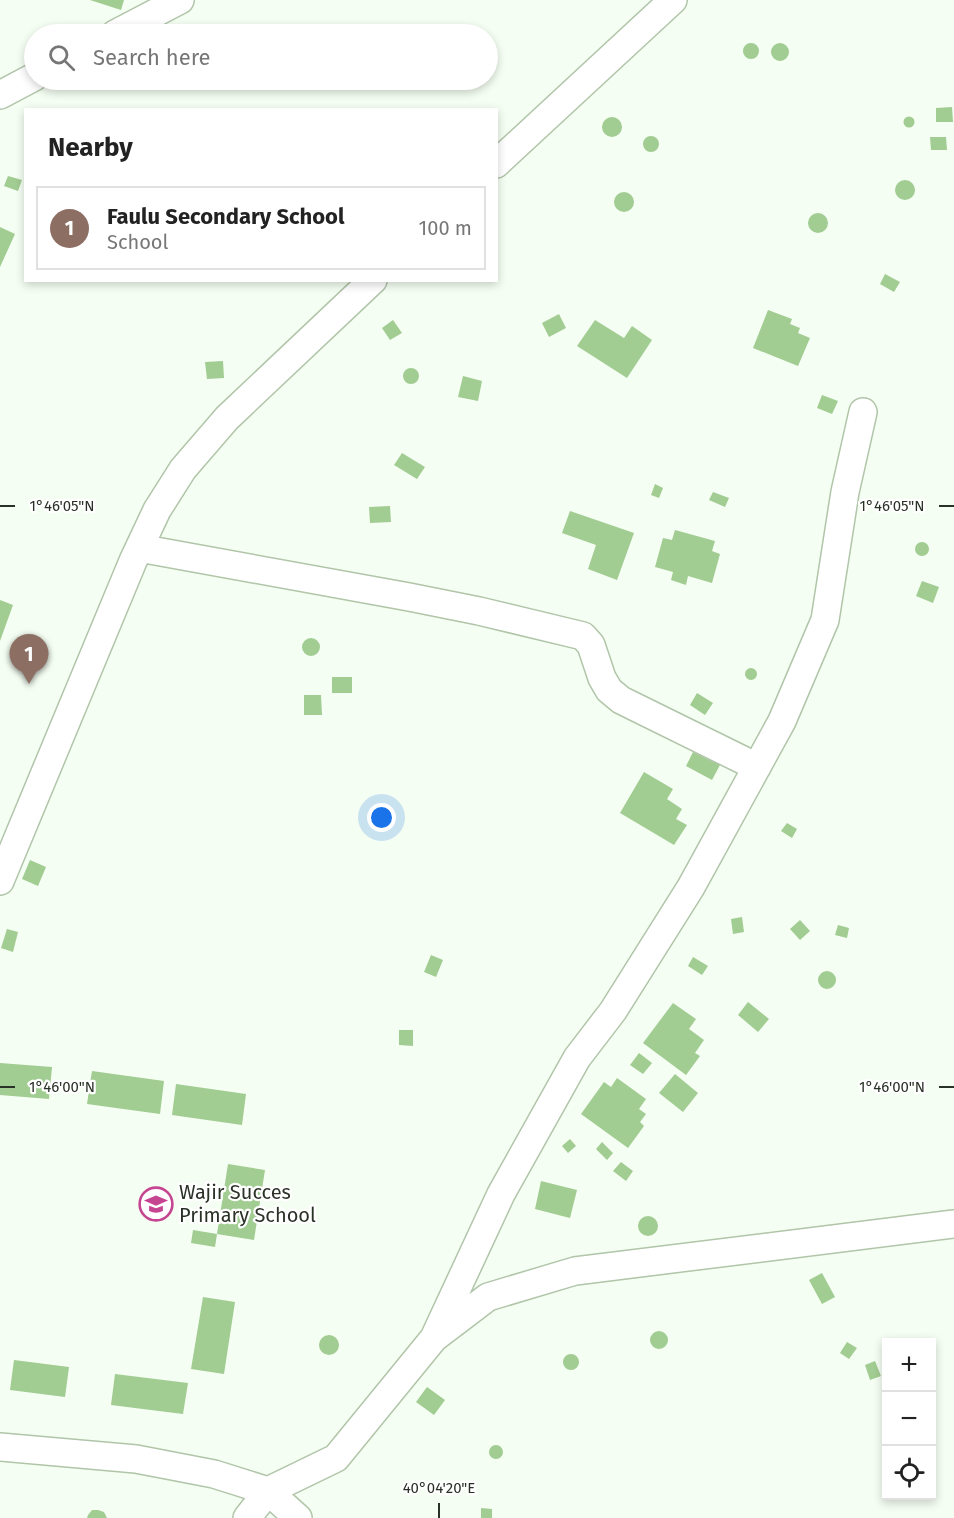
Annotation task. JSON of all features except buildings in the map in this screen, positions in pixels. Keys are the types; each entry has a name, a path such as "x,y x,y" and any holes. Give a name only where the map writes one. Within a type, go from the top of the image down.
{"street":[{"path":"134,24 180,0"},
{"path":"498,162 673,0"},
{"path":"0,95 24,82"},
{"path":"0,881 157,510 183,469 227,417 371,282"},
{"path":"434,1338 501,1194 577,1058 613,1011 685,897 782,721 825,620 845,492 863,412"},
{"path":"139,548 421,599 583,636 591,645 609,690 621,700 758,767"},
{"path":"248,1518 268,1491 336,1458 434,1338 488,1297 575,1271 954,1224"},
{"path":"0,1447 136,1459 214,1474 268,1491 298,1518"}],"place":[{"name":"Faulu Secondary School","path":"29,684"},
{"name":"Wajir Succes Primary School","path":"156,1204"}]}
